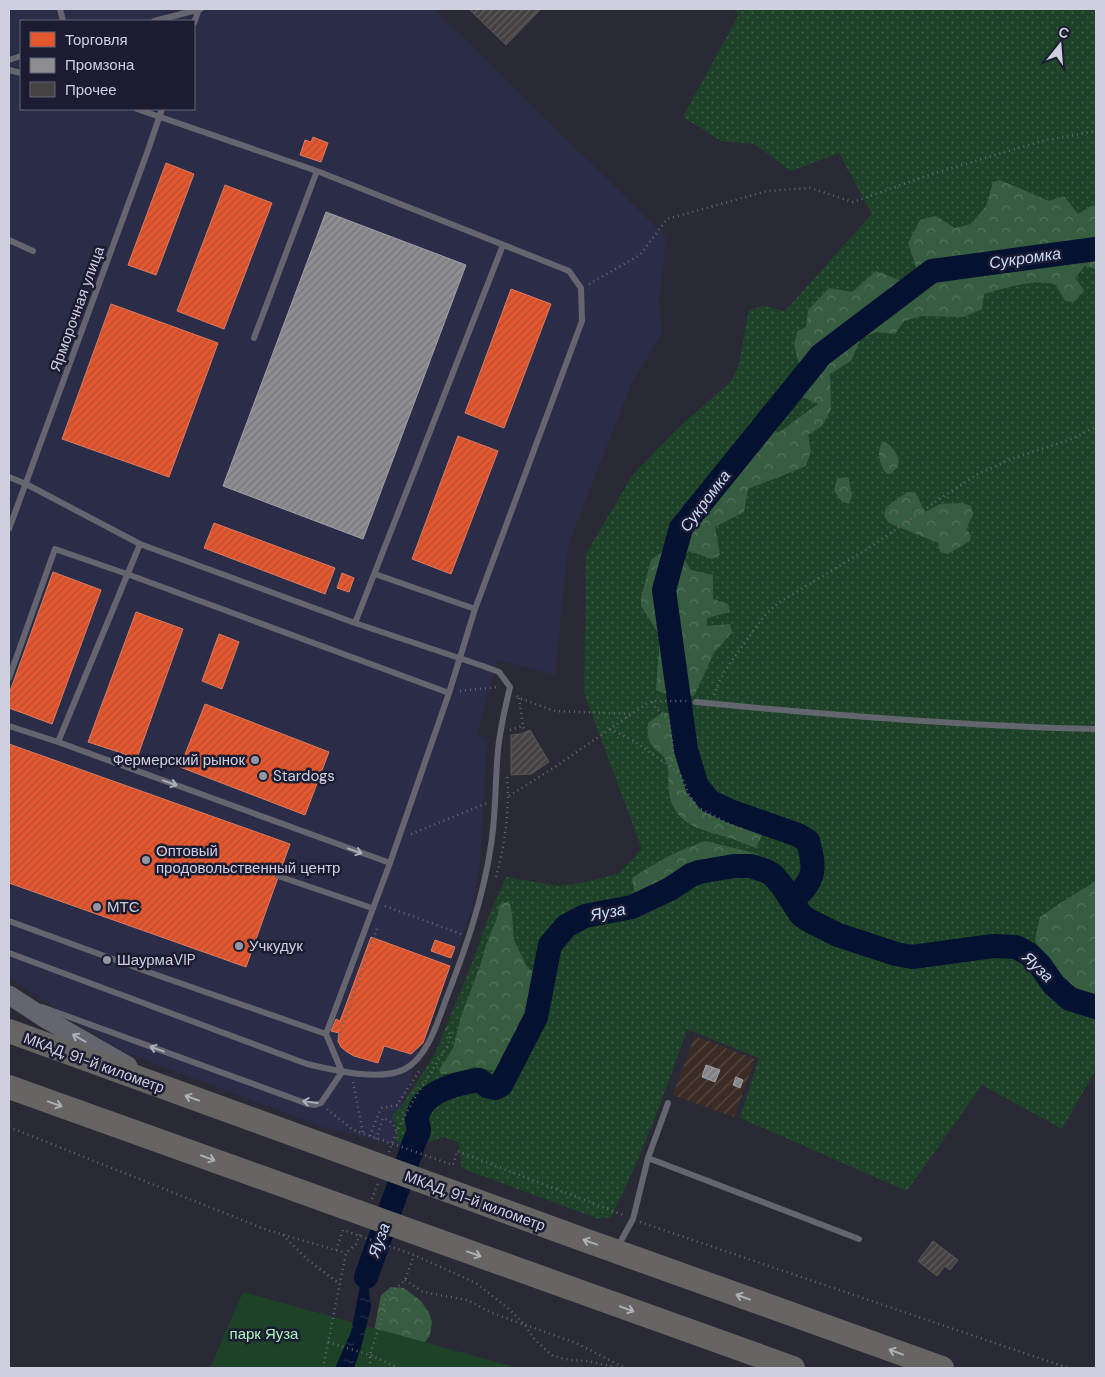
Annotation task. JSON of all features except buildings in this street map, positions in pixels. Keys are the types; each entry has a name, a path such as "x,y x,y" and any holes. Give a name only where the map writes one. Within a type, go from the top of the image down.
{"highway":[{"name":"МКАД, 91-й километр","path":"9,1032 942,1368"},
{"path":"9,1087 357,1219 421,1246 793,1368"}],"main road":[{"path":"11,996 46,1019 167,1089"}],"lane":[{"path":"158,20 200,9"},
{"path":"195,21 200,9"},
{"path":"141,110 317,171 569,270 581,288 582,321 475,609 449,693 390,863 326,1034 342,1072"},
{"name":"Ярморочная улица","path":"9,529 162,110"},
{"path":"254,338 317,171"},
{"path":"9,240 33,251"},
{"path":"355,623 503,245"},
{"path":"9,477 26,484 140,544 355,623 500,672 510,687 498,749 492,843 479,907 442,1009 423,1051 406,1068 381,1075 342,1072 307,1064 9,952"},
{"path":"58,742 140,544"},
{"path":"9,678 55,549 449,693"},
{"path":"375,574 475,609"},
{"path":"696,702 821,715 1036,728 1096,729"},
{"path":"9,726 58,742 390,863"},
{"path":"278,876 372,908"},
{"path":"9,921 326,1034"},
{"path":"11,996 308,1104 315,1105 320,1103 342,1072"},
{"path":"615,1251 632,1219 648,1158 668,1103"},
{"path":"648,1158 859,1239"}],"path":[{"path":"581,288 640,255 667,219 767,191 810,188 853,202 929,175 1032,144 1096,131"},
{"path":"711,703 726,669 764,616 778,603 869,548 978,474 1011,459 1069,440 1096,427"},
{"path":"460,690 510,687 519,698 555,711 632,714"},
{"path":"519,698 525,732"},
{"path":"654,701 655,707 668,719 673,753 671,767"},
{"path":"413,825 410,834 509,796 649,702 696,702"},
{"path":"508,730 523,726"},
{"path":"610,729 634,741 671,767 682,777 697,807 746,831"},
{"path":"507,774 509,796"},
{"path":"385,906 469,937"},
{"path":"338,1041 379,924"},
{"path":"336,1250 357,1219 379,1166 396,1132 448,1045 451,1035 443,1026 440,1032"},
{"path":"370,1136 380,1110 397,1105 422,1068"},
{"path":"352,1073 363,1134"},
{"path":"320,1103 353,1130 452,1166 457,1151 632,1219 1068,1368"},
{"path":"377,1139 383,1118 394,1125 396,1132"},
{"path":"9,1127 258,1226 346,1252"},
{"path":"357,1219 421,1246 476,1283 509,1309 535,1340 553,1356 618,1368"},
{"path":"323,1368 346,1252 356,1244 357,1219"},
{"path":"282,1234 308,1260 340,1284"},
{"path":"370,1368 370,1355 380,1324 385,1299 405,1280 421,1246"},
{"path":"405,1280 423,1292 467,1300 492,1313 576,1343 625,1368"},
{"path":"328,1342 370,1355 399,1368"}],"shaded area":[{"path":"9,9 434,9 666,237 659,301 662,334 632,382 568,545 555,675 497,660 477,735 487,739 480,864 472,909 426,1039 420,1049 401,1107 391,1116 395,1124 396,1141 412,1149 320,1126 119,1050 9,977"},
{"path":"695,1036 755,1059 734,1117 673,1095"}],"green space":[{"path":"736,9 1096,9 1096,881 1040,917 1074,995 1096,1000 1096,1069 1062,1129 982,1085 907,1191 740,1118 759,1058 687,1029 633,1171 611,1217 599,1219 461,1168 459,1143 443,1137 426,1143 422,1152 396,1141 395,1124 391,1116 401,1107 435,1054 506,877 558,886 582,883 618,874 642,849 584,693 586,554 632,476 675,431 730,382 738,369 749,310 764,306 785,311 872,214 839,153 791,171 754,144 721,141 683,117 738,16","holes":["499,905 512,914 514,940 527,967 530,1012 503,1064 494,1071 473,1067 460,1073 439,1070 453,1048 461,1016 498,915"]},
{"path":"1000,180 1049,201 1064,196 1078,214 1093,205 1096,207 1096,269 1085,266 1075,278 1084,290 1074,302 1065,301 1056,285 1047,283 1029,283 1001,289 984,294 982,309 964,317 921,316 904,321 895,334 877,332 861,338 851,361 830,374 831,410 822,426 808,435 811,451 806,466 748,489 744,512 715,527 720,555 712,559 689,551 683,557 691,570 713,575 713,599 728,604 730,612 707,618 707,626 730,624 732,632 714,653 694,696 669,695 656,690 660,636 641,606 641,598 651,560 670,546 677,513 682,507 705,509 717,498 720,472 743,469 742,435 751,421 766,423 778,433 818,404 795,394 794,385 800,369 794,344 798,331 806,327 808,310 829,288 852,292 876,271 912,285 918,273 908,243 920,220 936,216 955,228 971,224 986,206 993,182"},
{"path":"883,441 893,449 899,459 897,467 891,474 887,474 880,462 879,453"},
{"path":"845,477 849,479 852,496 849,504 841,501 834,490 837,479"},
{"path":"907,492 915,492 925,512 940,504 963,503 971,506 973,515 966,529 971,535 970,541 948,554 940,552 938,543 889,523 884,516 886,507"},
{"path":"663,712 675,715 680,758 687,782 702,803 731,818 764,831 756,848 701,829 684,820 677,813 669,793 667,763 664,757 651,744 648,735 648,723"},
{"path":"706,841 758,854 757,863 715,861 682,871 636,899 632,878 686,848"},
{"path":"1096,881 1096,1000 1074,995 1041,957 1035,939 1040,917"},
{"path":"509,901 514,940 527,967 536,974 530,1012 503,1064 494,1071 473,1067 460,1073 441,1074 439,1070 453,1048 461,1016 498,915 499,905"},
{"path":"391,1287 404,1288 421,1301 429,1313 432,1322 430,1335 409,1365 362,1368 372,1341 381,1295"},
{"name":"парк Яуза","path":"243,1292 518,1368 210,1368"}],"water":[{"path":"373,1245 385,1250 368,1284 371,1307 361,1348 354,1368 335,1368 351,1332 364,1266 369,1259"}],"waterway":[{"name":"Сукромка","path":"793,900 806,886 812,874 813,867 808,841 798,835 730,811 709,801 697,786 686,750 664,590 681,528 821,355 932,271 1096,249"},
{"name":"Яуза","path":"366,1277 418,1133 417,1119 420,1110 425,1102 441,1090 460,1084 479,1080 487,1086 495,1088 501,1085 536,1017 550,945 566,926 585,916 632,907 670,889 699,872 734,866 751,866 766,871 773,875 801,915 808,920 838,935 896,954 912,957 993,946 1016,947 1029,954 1040,965 1054,985 1070,999 1096,1007"}],"place":[{"name":"Фермерский рынок","path":"255,760"},
{"name":"Stardogs","path":"263,776"},
{"name":"Оптовый продовольственный центр","path":"146,860"},
{"name":"МТС","path":"97,907"},
{"name":"Учкудук","path":"239,946"},
{"name":"ШаурмаVIP","path":"107,960"}]}
